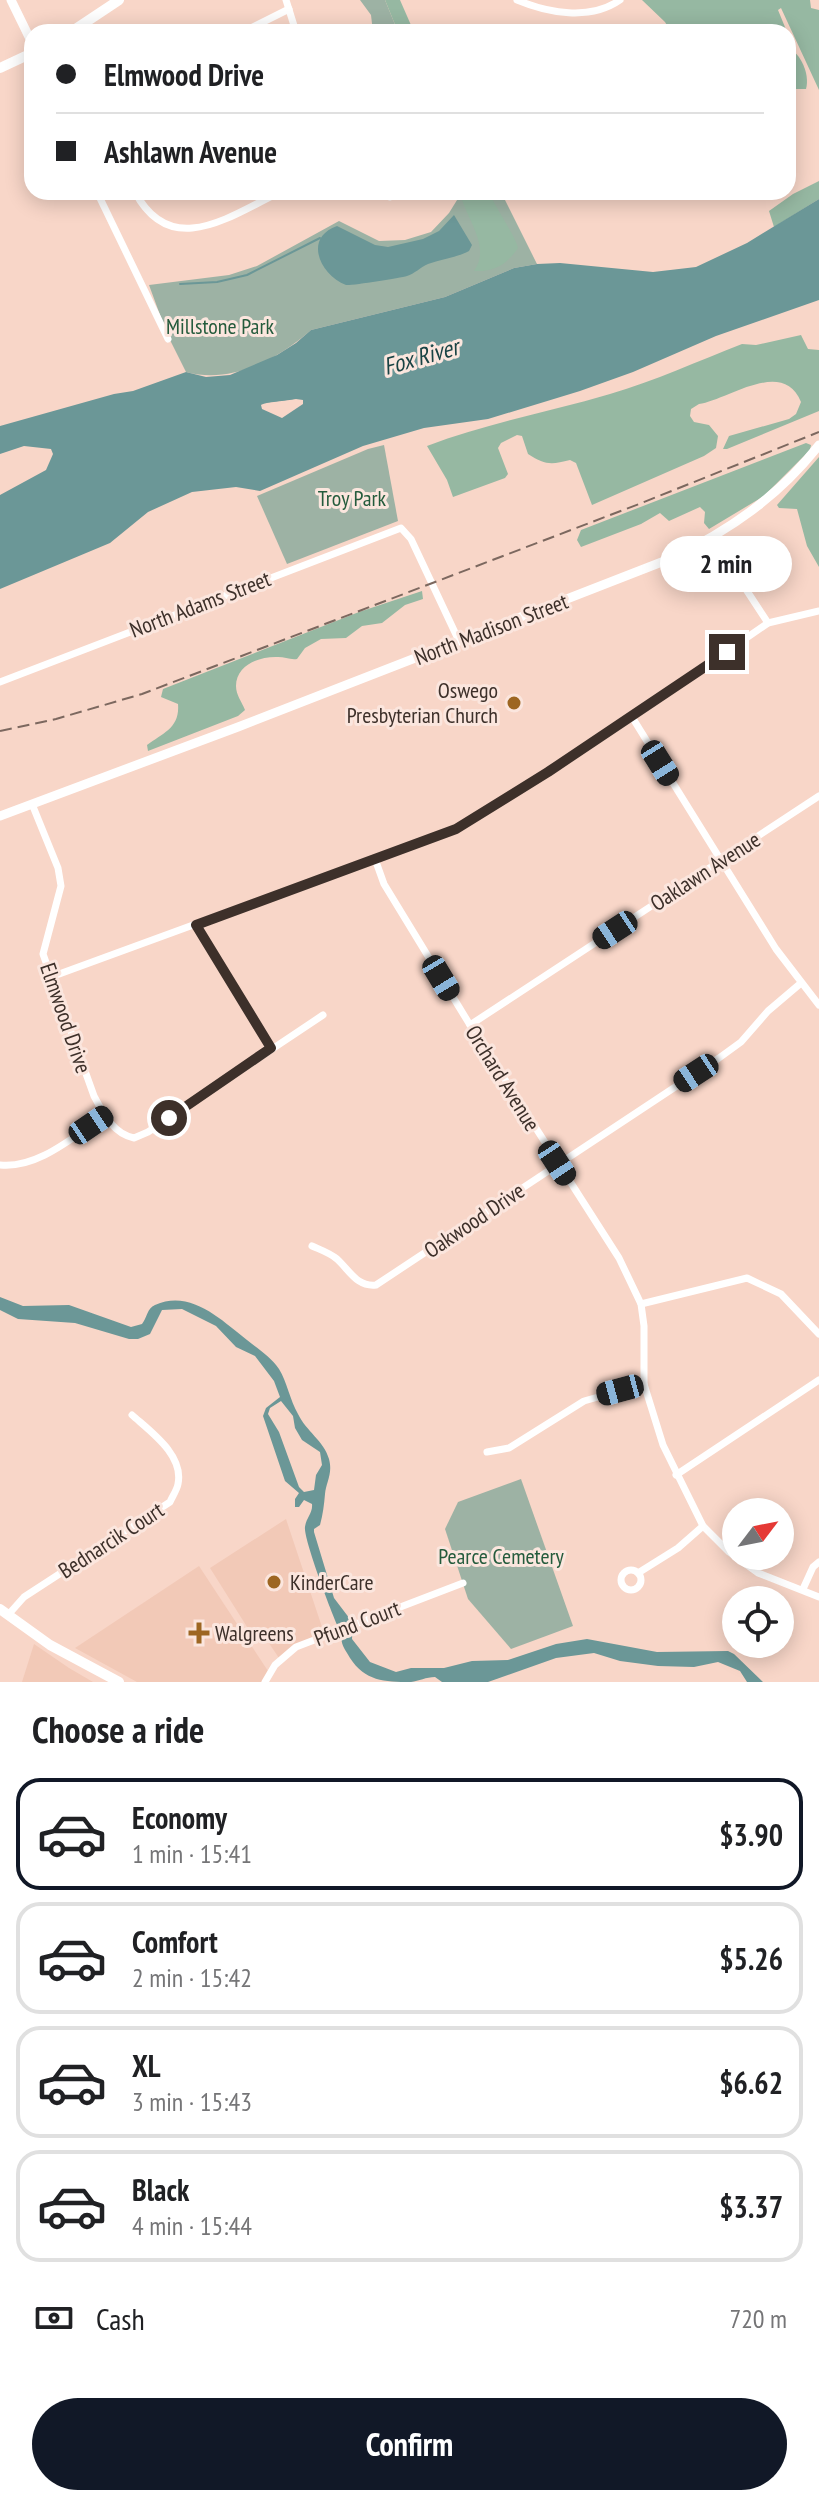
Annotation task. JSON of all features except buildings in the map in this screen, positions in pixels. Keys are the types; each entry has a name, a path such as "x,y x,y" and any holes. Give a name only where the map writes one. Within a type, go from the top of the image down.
{"main road":[{"path":"83,24 119,0"},
{"path":"0,68 24,57"},
{"path":"4,1612 50,1645 119,1682"}],"street":[{"path":"11,0 24,27"},
{"path":"286,0 294,24"},
{"path":"517,0 537,8 593,13 620,0"},
{"path":"259,24 289,9"},
{"path":"101,200 168,339"},
{"path":"141,200 154,219 167,226 194,229 213,224 263,200"},
{"name":"North Madison Street","path":"0,816 672,558 713,539 758,508 802,467 819,445"},
{"name":"North Adams Street","path":"0,682 401,528 411,539 459,641"},
{"path":"713,539 768,623"},
{"path":"51,977 456,829 632,717 768,623 819,611"},
{"path":"632,717 776,949 819,1005"},
{"name":"Oaklawn Avenue","path":"470,1025 819,796"},
{"name":"Elmwood Drive","path":"32,804 58,868 61,886 43,954 94,1096 105,1116"},
{"name":"Orchard Avenue","path":"375,859 384,884 470,1025 619,1258 641,1304 644,1384 663,1445 703,1526 729,1552 758,1573 819,1597"},
{"path":"196,925 271,1048"},
{"name":"Oakwood Drive","path":"312,1246 335,1257 365,1285 376,1285 741,1042 768,1011 801,983"},
{"path":"0,1165 17,1167 46,1154 105,1116 126,1137 141,1136 323,1015"},
{"path":"641,1304 747,1278 781,1294 819,1334"},
{"path":"676,1475 819,1380"},
{"path":"487,1452 509,1448 584,1401 644,1384"},
{"name":"Bednarcik Court","path":"4,1612 170,1502 178,1484 177,1464 164,1445 132,1415"},
{"path":"638,1573 678,1548 703,1526"},
{"path":"803,1589 813,1567 819,1562"},
{"name":"Pfund Court","path":"265,1682 275,1665 288,1652 463,1583"}],"shaded area":[{"path":"286,1519 325,1636 279,1658 262,1633 254,1638 210,1568"},
{"path":"199,1566 268,1671 264,1682 137,1682 75,1648"},
{"path":"34,1644 69,1668 93,1682 22,1682"}],"green space":[{"path":"360,0 385,0 395,24 372,24 371,15"},
{"path":"385,0 400,0 410,24 395,24"},
{"path":"642,0 810,0 811,8 819,10 819,90 796,40 796,24 788,24 781,8 778,10 784,24 665,22"},
{"path":"796,53 807,77 806,89 796,89"},
{"path":"819,181 819,199 774,227 769,211 785,200 796,200 796,192"},
{"name":"Millstone Park","path":"457,200 505,200 537,264 514,268 445,297 311,330 269,360 237,372 203,375 186,372 167,334 149,285 229,275 257,266 339,221 379,241 405,240 431,232"},
{"path":"493,200 518,248 500,266 474,271 479,261 479,242 463,202"},
{"path":"801,335 808,349 819,350 819,411 723,449 729,436 789,419 796,414 801,402 793,389 781,383 768,382 699,404 691,409 690,416 694,422 709,425 718,436 716,448 592,505 576,463 570,460 553,463 539,460 528,454 522,436 517,435 501,443 498,448 508,474 505,478 453,497 427,446 627,389 742,344 756,345"},
{"path":"806,443 811,445 810,450 764,496 709,529 704,523 705,512 700,507 669,521 660,513 641,524 581,547 577,540 581,530"},
{"name":"Troy Park","path":"384,445 398,521 287,564 257,496"},
{"path":"819,457 819,567 807,546 797,509 779,508 777,505"},
{"path":"422,591 423,599 405,605 382,623 362,626 346,638 321,639 305,648 297,659 271,657 250,663 240,672 236,686 245,710 238,716 148,751 147,745 169,729 178,712 178,704 161,697 163,689 359,612"},
{"name":"Pearce Cemetery","path":"521,1479 573,1626 511,1649 468,1599 445,1529 458,1502"}],"water":[{"name":"Fox River","path":"819,199 819,300 716,336 580,391 488,419 424,428 363,446 260,491 236,487 192,492 148,512 110,543 0,589 0,495 46,470 53,454 51,449 24,446 0,454 0,426 133,391 186,372 206,377 230,375 277,355 311,330 445,297 514,268 560,263 653,272 696,267 747,243","holes":["303,400 303,404 282,418 262,409 261,405"]},
{"path":"454,215 472,245 469,251 428,264 407,276 346,285 329,273 319,256 320,239 337,226 375,245 388,247 423,239 439,231"},
{"path":"0,1297 23,1306 69,1305 131,1327 142,1324 150,1308 155,1305 181,1301 216,1316 268,1357 282,1374 301,1420 329,1459 330,1474 322,1517 314,1532 334,1598 353,1623 352,1639 370,1662 396,1672 411,1668 444,1668 472,1661 508,1660 556,1644 587,1639 657,1652 722,1651 722,1658 738,1658 763,1682 747,1682 740,1671 718,1662 694,1667 658,1666 620,1661 594,1653 556,1658 488,1682 442,1682 435,1677 411,1682 369,1676 356,1666 342,1644 342,1635 320,1581 306,1534 312,1504 304,1500 299,1507 295,1507 299,1493 285,1481 263,1416 266,1408 280,1397 274,1381 255,1356 236,1347 216,1326 182,1309 162,1310 150,1334 138,1339 75,1323 18,1319 0,1310","holes":["281,1401 293,1416 302,1440 320,1452 322,1465 316,1475 314,1490 304,1492 299,1487 279,1432 268,1414 270,1408"]}],"waterway":[{"path":"180,284 217,282 247,275 320,238"}],"railway":[{"path":"0,731 56,719 142,694 819,432"}],"place":[{"name":"Oswego Presbyterian Church","path":"514,703"},
{"name":"KinderCare","path":"274,1582"},
{"name":"Walgreens","path":"199,1633"}],"route":[{"path":"169,1118 271,1048 196,925 456,829 548,772 727,652"}]}
